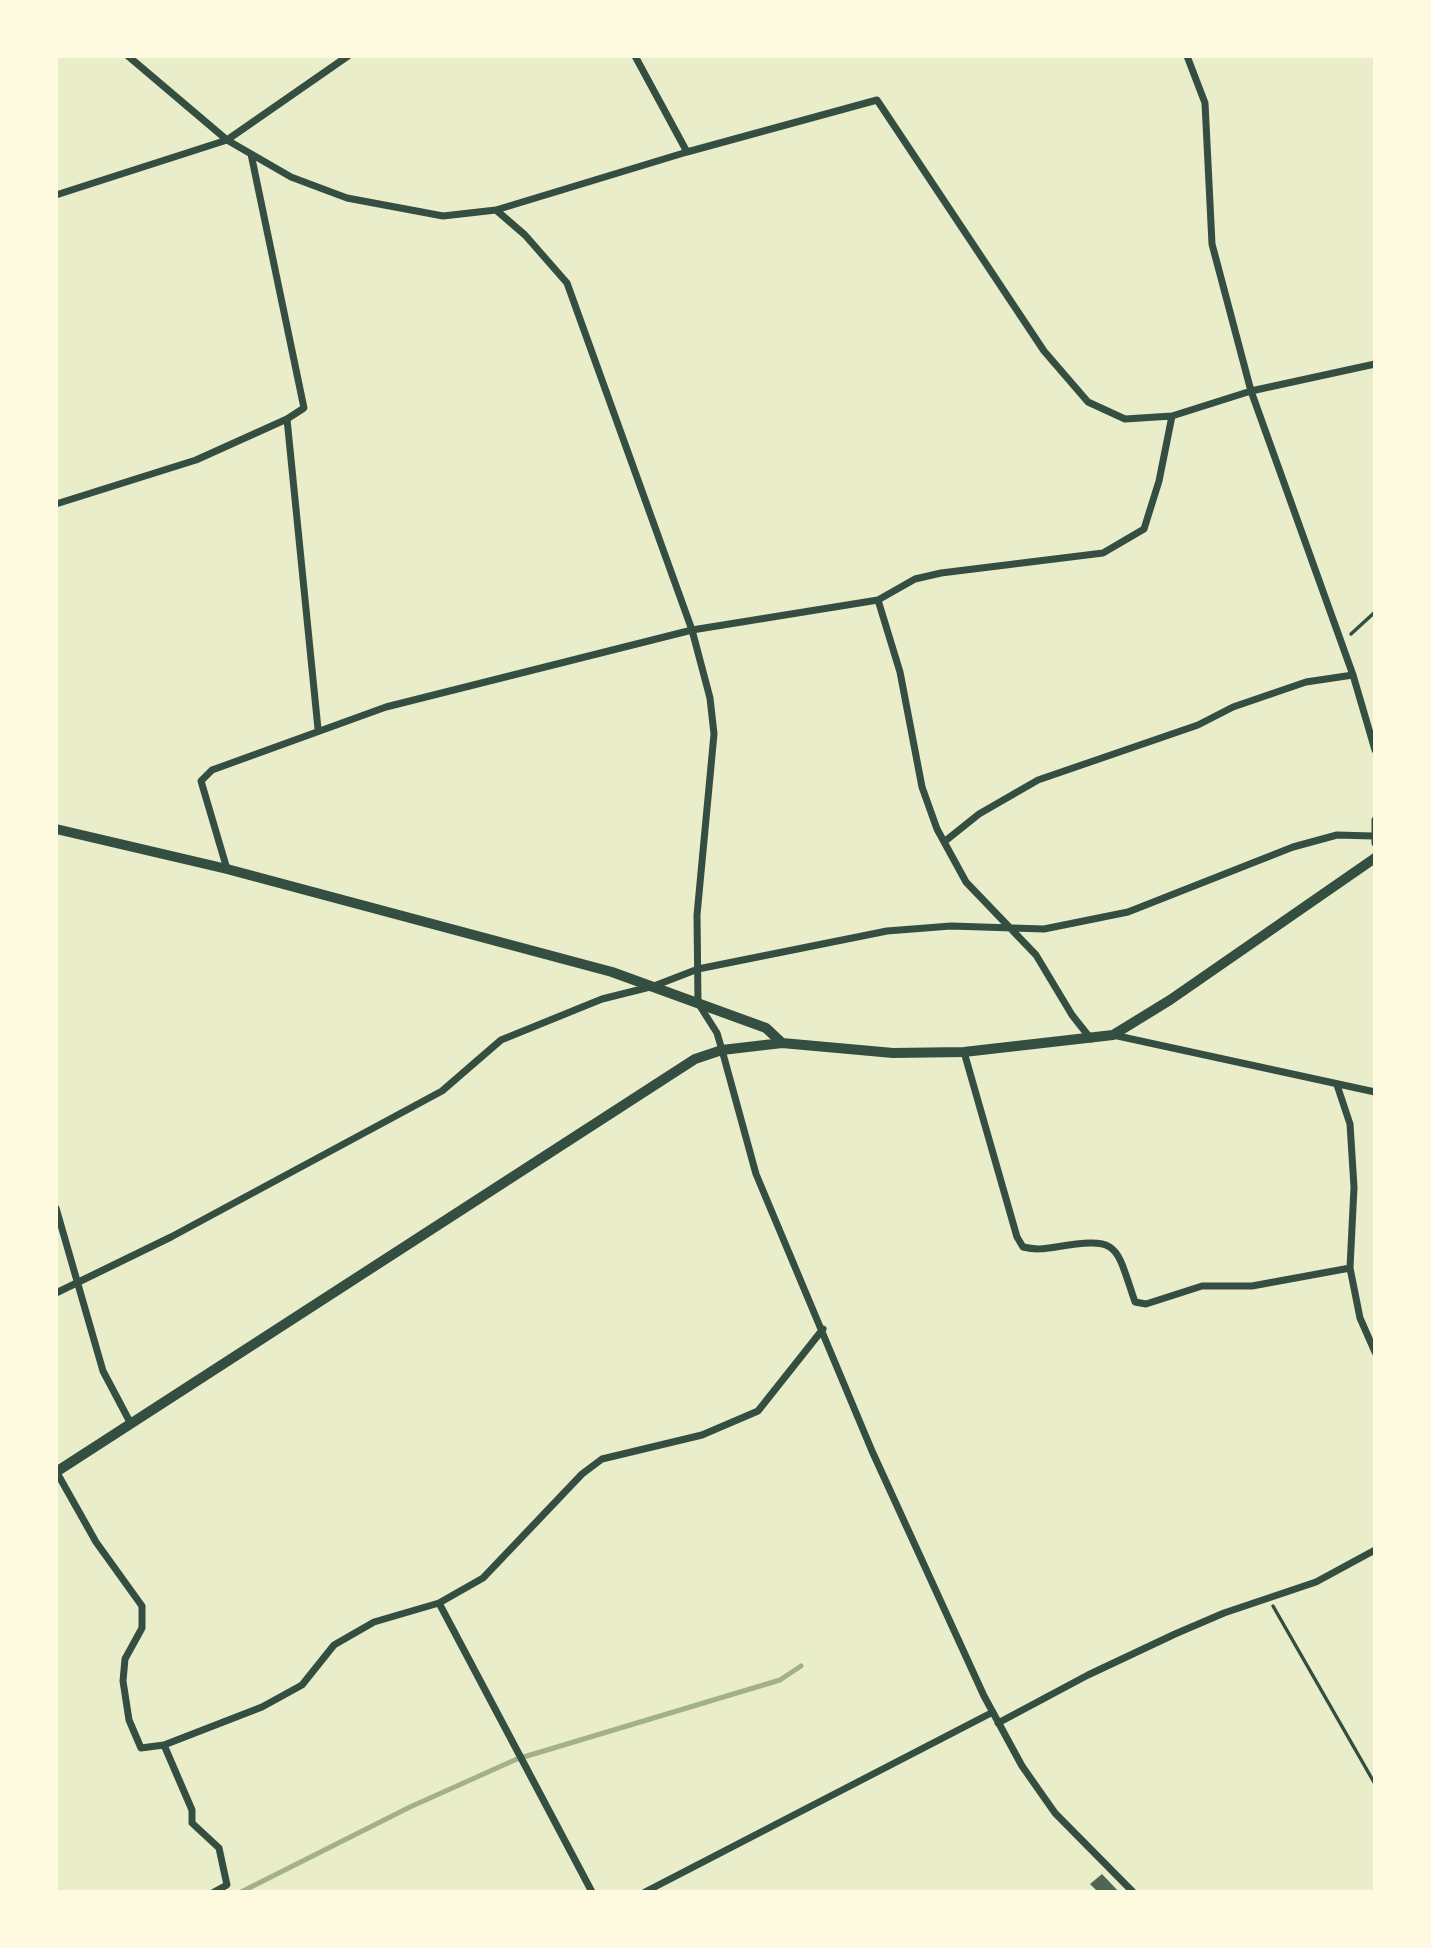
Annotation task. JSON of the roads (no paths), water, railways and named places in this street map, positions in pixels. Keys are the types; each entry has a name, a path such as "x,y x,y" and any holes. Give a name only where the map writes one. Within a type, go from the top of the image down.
{"main road":[{"path":"56,829 227,869 612,971 766,1028 782,1043"},
{"path":"56,1472 625,1101 695,1059 722,1050 782,1043 893,1053 964,1052 1092,1040 1113,1035 1170,1000 1375,858"}],"street":[{"path":"128,56 227,140 291,177 347,198 443,216 496,210 687,152 877,100 1044,351 1088,402 1125,419 1171,416 1251,391 1375,364"},
{"path":"56,195 227,140 348,56"},
{"path":"635,56 687,152"},
{"path":"1187,56 1205,103 1212,244 1251,391 1342,642 1375,750"},
{"path":"56,504 196,460 287,419 303,408 251,154"},
{"path":"496,210 525,235 567,283 692,630 710,698 714,734 697,915 698,1003 716,1033 722,1050 756,1174 872,1451 998,1723 1022,1766 1055,1813 1133,1892"},
{"path":"227,869 201,781 212,770 318,729 387,707 692,630 878,600 915,579 941,573 1102,553 1144,529 1159,481 1171,416"},
{"path":"287,419 318,729"},
{"path":"878,600 900,672 922,787 944,842 966,883 1036,956 1072,1015 1092,1040"},
{"path":"944,842 979,814 1038,780 1198,725 1233,707 1306,681 1353,675"},
{"path":"56,1293 171,1237 442,1091 501,1040 602,999 654,986 698,969 887,931 951,926 1044,929 1128,912 1293,847 1337,835 1374,840 1375,820"},
{"path":"1113,1035 1375,1092"},
{"path":"964,1052 1017,1237 1023,1247 1034,1250 1097,1240 1111,1246 1120,1257 1135,1301 1146,1304 1202,1286 1252,1286 1350,1268"},
{"path":"1338,1085 1351,1137 1354,1187 1350,1268 1360,1318 1375,1352"},
{"path":"56,1208 103,1371 131,1424"},
{"path":"56,1472 96,1542 142,1606 142,1628 125,1658 123,1681 129,1720 141,1748 164,1745 262,1707 302,1685 334,1646 374,1622 439,1603 483,1578 582,1474 602,1459 702,1435 758,1411 823,1329"},
{"path":"998,1723 1150,1646 1224,1613 1316,1582 1375,1550"},
{"path":"439,1603 592,1892"},
{"path":"645,1892 993,1712"},
{"path":"164,1745 192,1810 192,1823 219,1848 228,1889 214,1892"}],"waterway":[{"path":"241,1892 410,1807 517,1759 780,1680 801,1666"}]}
